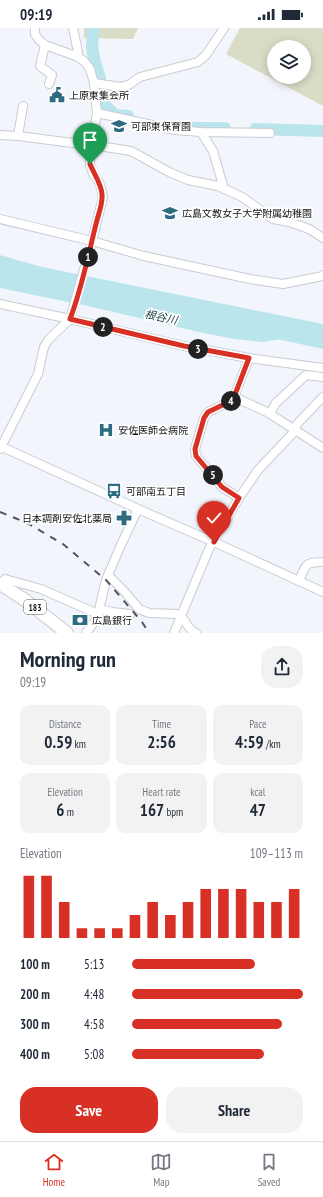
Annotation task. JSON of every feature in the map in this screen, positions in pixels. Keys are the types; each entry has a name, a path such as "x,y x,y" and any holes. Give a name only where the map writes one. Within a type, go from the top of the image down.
{"highway":[{"name":"183","path":"0,584 26,600 67,633"}],"street":[{"path":"35,28 35,34 45,44 76,56 84,61 98,84 97,113 90,164 93,174 99,182 102,197 92,243 74,310 70,319 49,339 44,347 38,374 0,447 323,592"},
{"path":"73,28 78,52 76,56"},
{"path":"98,84 120,87 125,86 140,77 198,62 206,55 224,28"},
{"path":"45,44 40,66 52,75 49,84"},
{"path":"18,136 23,106"},
{"path":"97,113 175,130 270,133"},
{"path":"201,132 214,151 224,189"},
{"path":"0,135 131,151 159,167 188,180 218,186 242,197 273,219 301,226 311,230 323,238"},
{"path":"0,219 144,256 250,279 283,284 316,278 323,275"},
{"path":"0,300 52,311 70,319"},
{"path":"0,304 184,346 249,358 323,368"},
{"path":"239,498 222,487 196,456 195,449 204,418 208,412 231,401 234,397 249,358"},
{"path":"270,414 275,404 306,375 323,377"},
{"path":"234,397 270,414 323,448"},
{"path":"174,633 205,557 239,498 258,470 295,431 298,424 323,397"},
{"path":"86,633 95,622 99,612 106,580 138,509"},
{"path":"299,581 304,568 308,564 312,562 323,562"},
{"path":"108,575 139,609 149,613 178,614 181,616 190,631 196,633"},
{"path":"0,584 6,579 40,589 99,612 130,614"}],"green space":[{"path":"84,28 138,28 133,39 84,38"},
{"path":"240,28 323,28 323,106 282,84 311,84 311,40 267,40 267,76 226,54"}],"water":[{"path":"0,255 42,267 323,324 323,349 31,285 0,276"}],"waterway":[{"path":"94,28 92,46 94,59 100,78 99,94 101,101 115,115 128,116"},
{"path":"185,128 225,128"},
{"path":"255,129 323,131"},
{"name":"根谷川","path":"0,282 236,333 262,336 279,333"}],"railway":[{"path":"0,512 27,523 63,544 106,580 142,622 149,633"}],"place":[{"name":"上原東集会所","path":"57,95"},
{"name":"可部東保育園","path":"119,126"},
{"name":"広島文教女子大学附属幼稚園","path":"170,213"},
{"name":"安佐医師会病院","path":"106,430"},
{"name":"可部南五丁目","path":"114,491"},
{"name":"日本調剤安佐北薬局","path":"124,518"},
{"name":"広島銀行","path":"80,620"}],"route":[{"path":"90,164 93,174 99,182 102,197 74,310 70,319 184,346 249,358 248,364 234,397 231,401 208,412 204,418 195,449 196,456 222,487 239,498 214,542"}]}
